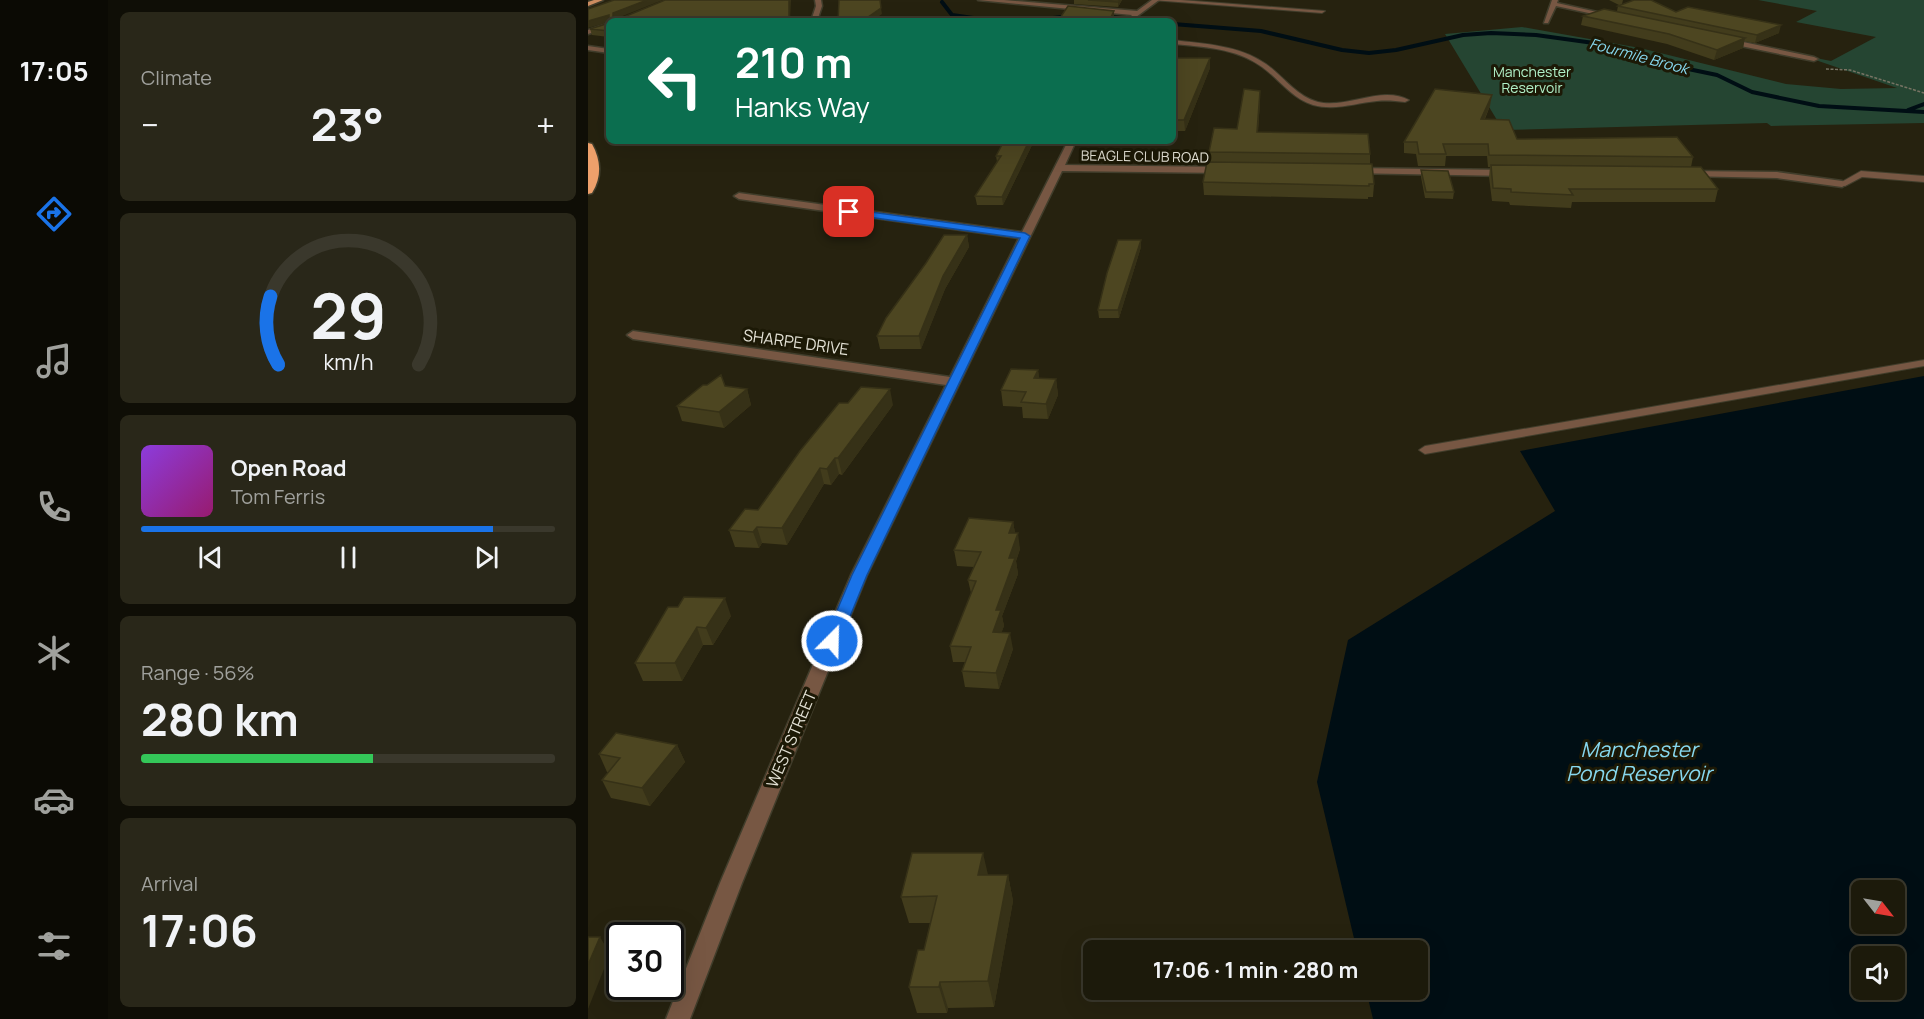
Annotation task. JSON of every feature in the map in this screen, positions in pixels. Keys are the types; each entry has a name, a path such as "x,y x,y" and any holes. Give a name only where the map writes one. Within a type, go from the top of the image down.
{"highway":[{"path":"588,146 594,163 593,178 588,191"}],"main road":[{"path":"588,4 600,0"}],"street":[{"path":"815,18 819,6 818,0"},
{"path":"981,0 1137,13"},
{"path":"1133,18 1155,0"},
{"path":"1546,22 1554,2 1622,18"},
{"path":"588,32 606,26"},
{"path":"1712,37 1814,59"},
{"path":"588,48 606,51"},
{"name":"WEST STREET","path":"678,1019 731,883 859,575 1070,144"},
{"name":"BEAGLE CLUB ROAD","path":"1058,168 1238,170"},
{"path":"1346,171 1514,173"},
{"path":"1681,174 1777,175 1842,184"},
{"path":"739,196 1025,236"},
{"name":"SHARPE DRIVE","path":"633,335 954,382"}],"lane":[{"path":"1155,0 1322,11"},
{"path":"1176,42 1232,51 1260,63 1292,90 1319,104 1344,105 1375,99 1405,100"},
{"path":"1842,184 1861,174 1924,179"},
{"path":"1425,450 1924,363"}],"path":[{"path":"1814,59 1812,63 1816,67 1850,70 1924,93"}],"green space":[{"name":"Manchester Reservoir","path":"1758,0 1924,0 1924,123 1771,126 1767,123 1503,130 1445,34 1522,27 1640,48 1786,84 1841,89 1897,88 1801,55 1831,61 1876,37 1796,22 1817,11"}],"water":[{"name":"Manchester Pond Reservoir","path":"1924,376 1924,1019 1373,1019 1368,1000 1428,1000 1428,940 1354,940 1317,782 1348,640 1555,511 1520,451"}],"building":[{"path":"614,0 647,0 613,13 613,17 624,17 665,0 789,0 789,18 609,18 609,15 588,21 588,9"},
{"path":"839,0 880,0 881,8 867,18 838,18"},
{"path":"1088,0 1119,0 1118,2"},
{"path":"1634,0 1651,0 1676,12 1688,7 1781,25 1757,35 1618,6"},
{"path":"1068,6 1114,11 1110,18 1060,18"},
{"path":"1604,9 1745,38 1717,50 1669,34 1583,16"},
{"path":"606,24 606,31 590,29"},
{"path":"1176,58 1210,58 1184,120 1176,120"},
{"path":"1244,89 1260,91 1257,132 1368,134 1370,154 1209,152 1214,128 1237,129"},
{"path":"1435,89 1492,95 1481,119 1509,120 1517,139 1677,137 1693,157 1489,155 1488,144 1443,144 1446,154 1419,154 1417,142 1404,142"},
{"path":"1002,144 1028,144 1002,197 975,196 1001,156 996,156"},
{"path":"1207,162 1372,164 1374,184 1369,184 1369,186 1203,182"},
{"path":"1491,165 1701,167 1718,189 1569,189 1573,195 1511,192 1511,189 1493,188"},
{"path":"1421,170 1448,171 1454,192 1426,192"},
{"path":"944,235 967,235 943,276 919,336 877,336 886,318"},
{"path":"1118,240 1141,240 1118,310 1098,310 1107,273"},
{"path":"1011,369 1038,370 1034,378 1056,379 1046,404 1021,402 1026,392 1001,390"},
{"path":"721,375 725,386 747,389 719,412 677,406 703,385 707,385"},
{"path":"861,387 890,389 838,458 835,458 827,469 820,468 782,528 757,527 753,532 729,530 745,509 758,510 800,451 839,403 848,403"},
{"path":"969,518 1013,522 1009,533 1018,533 1009,558 1015,558 996,610 1001,610 993,632 1010,633 996,673 962,671 971,647 950,646 976,581 968,580 981,552 954,550"},
{"path":"684,597 725,598 706,628 697,627 675,663 635,663 668,607 678,607"},
{"path":"616,733 677,745 642,788 602,780 620,758 599,754"},
{"path":"912,853 983,853 978,875 1008,875 988,981 940,982 939,987 909,987 918,950 924,950 937,896 901,897"},
{"path":"588,937 600,937 588,965"}],"waterway":[{"name":"Fourmile Brook","path":"942,2 952,15 974,18"},
{"name":"Fourmile Brook","path":"1053,18 1070,16"},
{"name":"Fourmile Brook","path":"1104,17 1122,18"},
{"name":"Fourmile Brook","path":"1176,24 1261,31 1342,50 1369,53 1396,50 1463,35 1491,33 1536,35 1601,44 1645,60 1717,75 1752,92 1819,106 1924,112"},
{"path":"1908,110 1924,104"}],"route":[{"path":"832,641 859,575 1025,236 849,212"}]}
